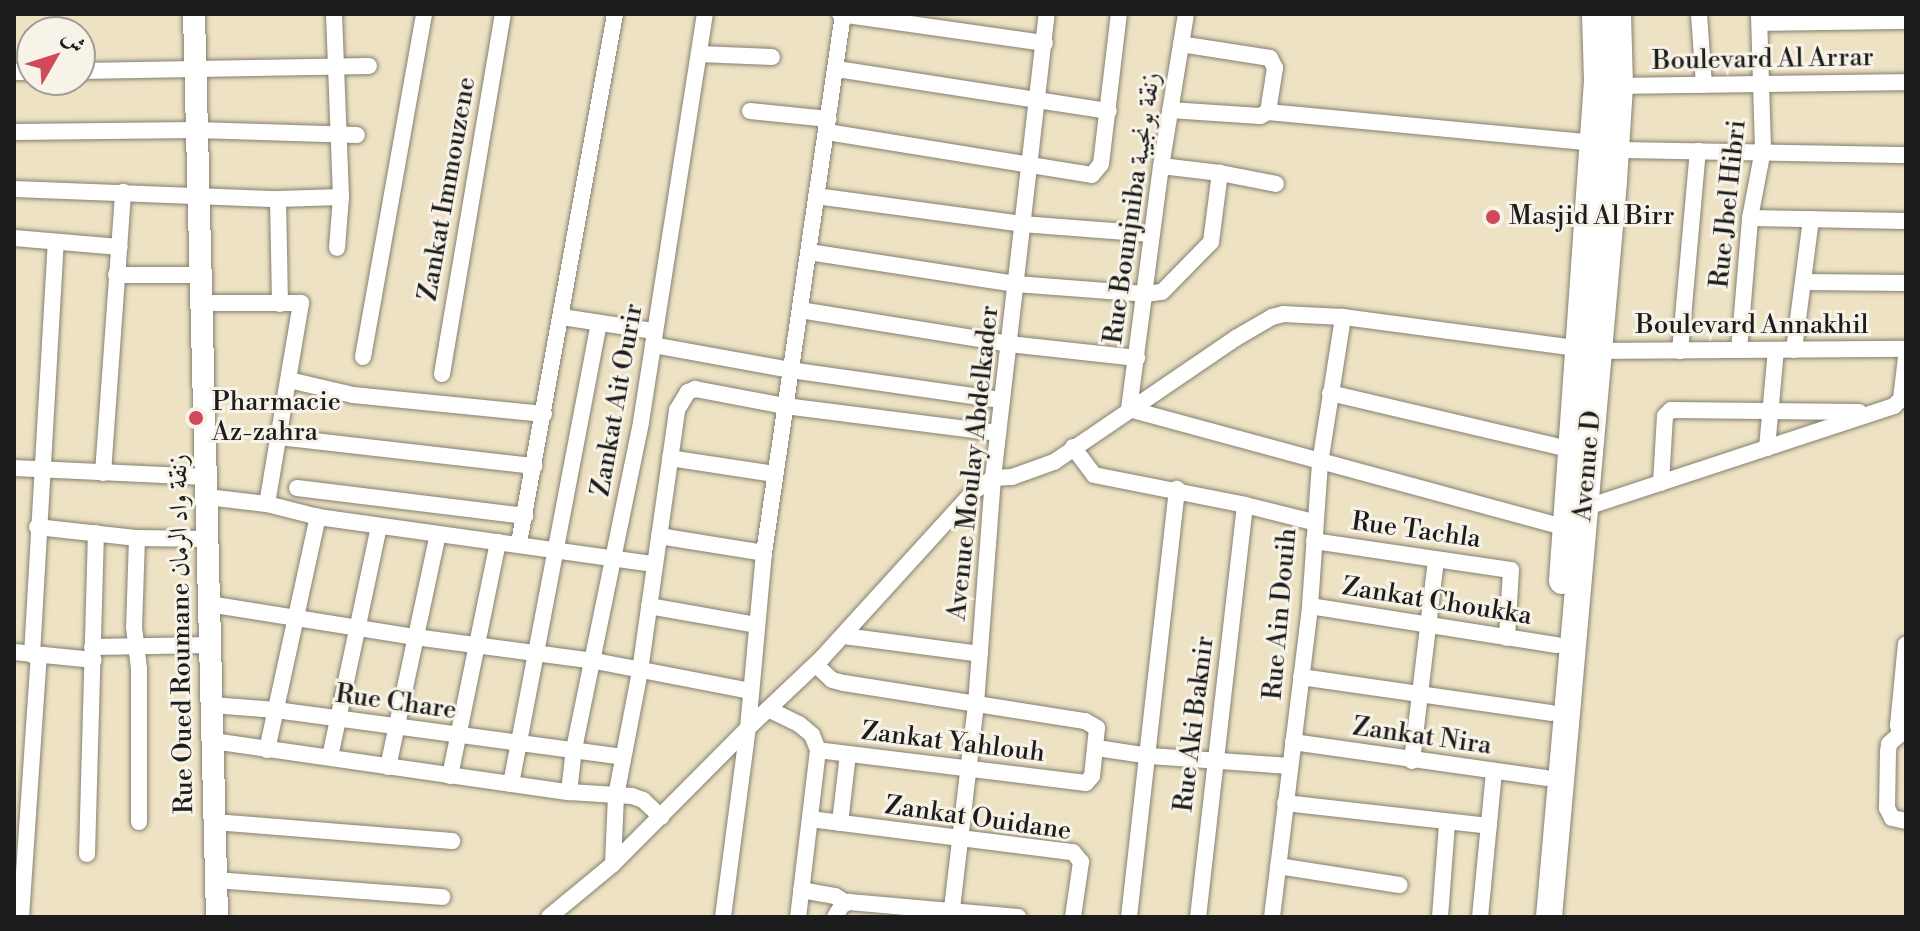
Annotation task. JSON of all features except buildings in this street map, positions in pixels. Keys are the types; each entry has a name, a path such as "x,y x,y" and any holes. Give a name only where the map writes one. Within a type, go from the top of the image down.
{"main road":[{"name":"Avenue D","path":"1549,917 1584,508 1588,349 1604,147 1595,14"},
{"name":"Avenue D","path":"1604,147 1620,86 1618,14"},
{"name":"Avenue D","path":"1531,917 1557,645 1569,449 1588,349"}],"street":[{"name":"Rue Oued Roumane زنقة واد الرمان","path":"194,14 217,917"},
{"path":"334,14 341,197 337,248"},
{"path":"363,357 424,14"},
{"name":"Zankat Immouzene","path":"442,374 503,14"},
{"path":"519,543 615,14"},
{"name":"Zankat Ait Ourir","path":"569,792 574,749 595,661 654,338 705,14"},
{"path":"723,917 748,728 764,553 837,69 842,14 1045,43"},
{"name":"Avenue Moulay Abdelkader","path":"951,914 976,704 993,478 1047,14"},
{"path":"750,111 1081,175 1096,173 1101,164 1109,111 1119,14"},
{"name":"Rue Bounjniba زنقة بونجيبة","path":"1129,409 1161,166 1186,14"},
{"path":"1699,14 1704,85"},
{"path":"1759,19 1906,21"},
{"name":"Rue Jbel Hibri","path":"1739,350 1750,218 1763,150 1759,19"},
{"path":"1181,44 1270,58 1275,68 1268,112"},
{"path":"699,54 772,57"},
{"path":"96,71 369,66"},
{"path":"837,69 1109,111"},
{"name":"Boulevard Al Arrar","path":"1620,86 1906,82"},
{"path":"1170,110 1260,116 1268,112 1604,147 1906,155"},
{"path":"14,132 197,130 357,135"},
{"path":"1680,351 1698,151"},
{"path":"1161,166 1276,184"},
{"path":"809,252 1016,284 1145,294 1162,292 1211,242 1220,173"},
{"path":"14,189 278,199 341,197"},
{"path":"103,473 123,192"},
{"path":"816,196 1022,224 1152,234"},
{"path":"278,199 280,304"},
{"path":"1750,218 1906,221"},
{"path":"1794,350 1811,219"},
{"path":"14,238 120,247"},
{"path":"21,917 36,655 37,527 56,243"},
{"path":"116,275 201,275"},
{"path":"1804,282 1906,283"},
{"path":"202,303 298,302 302,307 267,504"},
{"path":"800,310 1009,344 1137,358"},
{"name":"Boulevard Annakhil","path":"993,478 1036,469 1272,317 1283,314 1343,317 1588,349 1906,349"},
{"path":"562,317 599,323 790,370 1002,400"},
{"name":"Rue Ain Douih","path":"1272,917 1310,606 1313,522 1343,317"},
{"path":"511,784 599,323"},
{"path":"1767,448 1776,350"},
{"path":"1584,508 1868,412 1894,406 1901,399 1906,357"},
{"path":"289,380 353,395 544,414"},
{"path":"613,864 616,796 640,671 677,410 691,390 785,406 998,433"},
{"path":"1330,393 1569,449"},
{"path":"1129,409 1563,527"},
{"path":"1661,483 1668,411 1868,412"},
{"path":"279,437 534,466"},
{"path":"1073,447 1094,475 1177,489 1313,522"},
{"path":"670,458 775,474"},
{"path":"14,468 103,473 206,487 318,517 615,556 654,564"},
{"path":"549,917 613,864 748,728 816,665 958,506 993,478"},
{"path":"297,488 525,516"},
{"path":"1129,917 1150,756 1177,489"},
{"name":"Rue Aki Baknir","path":"1198,917 1245,505"},
{"path":"267,750 318,517"},
{"path":"330,757 379,526"},
{"path":"37,527 137,538 208,539"},
{"path":"87,854 96,533"},
{"path":"388,767 438,534"},
{"path":"659,536 764,553"},
{"path":"137,538 134,627 137,648 139,822"},
{"name":"Rue Tachla","path":"1314,541 1511,570 1507,638"},
{"path":"450,776 498,542"},
{"path":"1412,761 1436,559"},
{"path":"209,604 415,637 595,661 751,691"},
{"path":"649,606 757,625"},
{"name":"Zankat Choukka","path":"1310,606 1557,645"},
{"path":"844,636 980,654"},
{"path":"1906,644 1903,735 1889,744 1887,808 1892,818 1906,821"},
{"path":"14,652 36,655 93,653 210,645"},
{"path":"816,665 832,680 844,683 1091,723 1097,728 1097,748 1150,756 1290,766"},
{"path":"1301,677 1550,713"},
{"name":"Rue Chare","path":"212,705 276,710 396,729 623,757"},
{"path":"768,709 799,724 812,735 818,750 798,917"},
{"path":"213,741 450,776 643,800 661,817"},
{"name":"Zankat Nira","path":"1293,742 1545,778"},
{"name":"Zankat Yahlouh","path":"818,750 1081,783 1091,779 1097,748"},
{"path":"840,823 848,754"},
{"path":"1480,917 1494,771"},
{"path":"1285,803 1489,826"},
{"name":"Zankat Ouidane","path":"810,819 1077,854 1081,862 1073,917"},
{"path":"215,822 452,841"},
{"path":"1440,917 1447,823"},
{"path":"1278,866 1400,885"},
{"path":"216,880 442,897"},
{"path":"801,890 835,896 846,903 951,914 1018,917"},
{"path":"835,917 846,903"}],"place":[{"name":"Masjid Al Birr","path":"1493,217"},
{"name":"Pharmacie Az-zahra","path":"196,418"}]}
